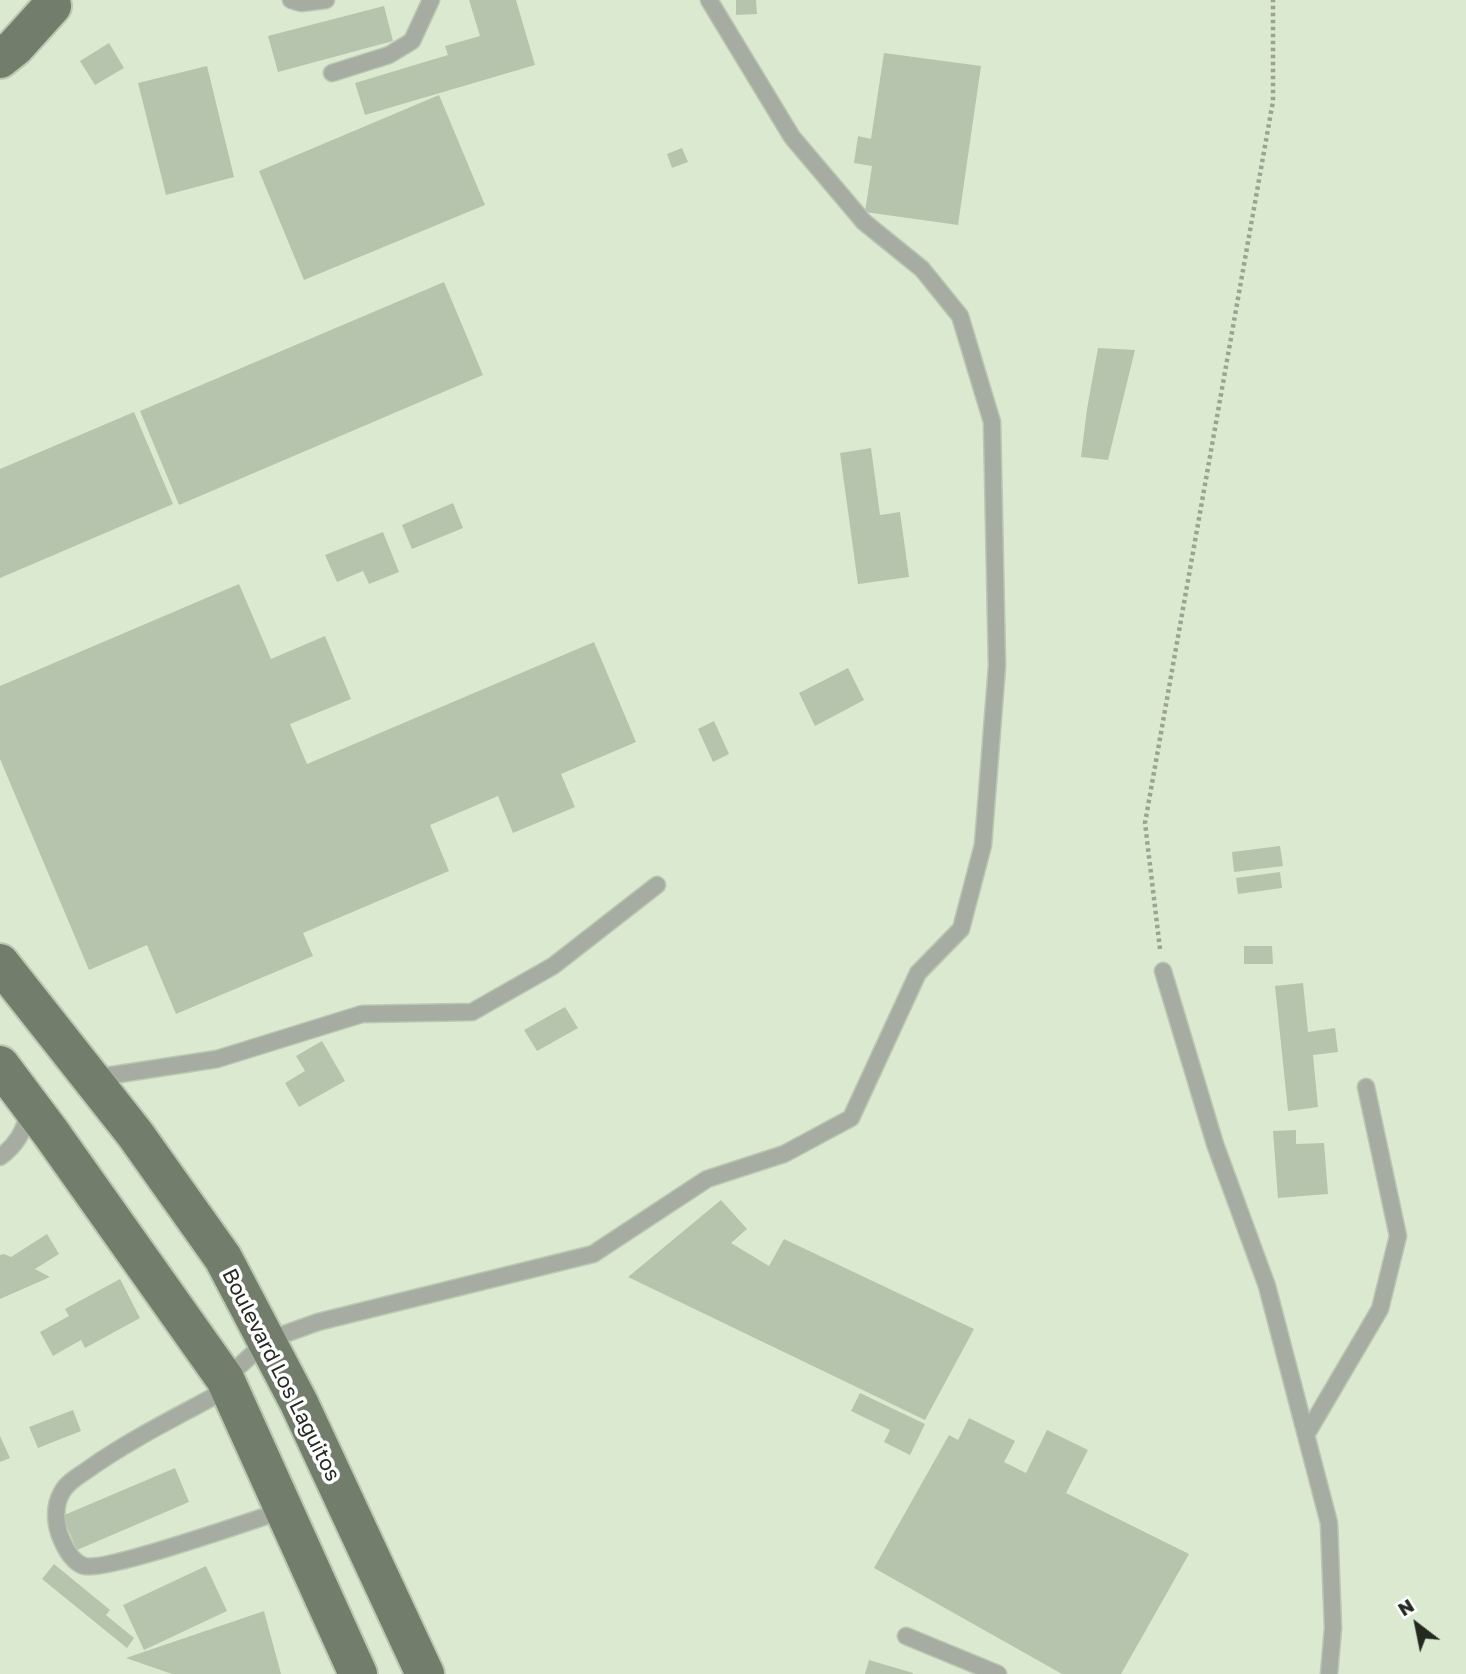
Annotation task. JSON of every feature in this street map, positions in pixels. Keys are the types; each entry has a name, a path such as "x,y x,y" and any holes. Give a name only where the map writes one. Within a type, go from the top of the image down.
{"main road":[{"path":"0,34 59,3"},
{"path":"0,59 59,3"},
{"name":"Boulevard Los Laguitos","path":"0,963 135,1134 223,1258 268,1340 425,1674"},
{"path":"0,1065 227,1383 358,1674"}],"lane":[{"path":"291,0 301,3 326,0"},
{"path":"285,1510 146,1553 84,1566 72,1557 63,1545 55,1520 58,1502 68,1484 113,1452 227,1383 268,1340 318,1322 593,1254 707,1179 784,1154 851,1118 918,973 961,929 983,845 997,667 992,422 960,316 922,269 864,222 792,138 709,0"},
{"path":"332,73 389,55 412,41 429,1"},
{"path":"91,1079 217,1059 362,1014 472,1012 553,966 657,885"},
{"path":"1163,971 1215,1144 1267,1286 1329,1523 1333,1628 1329,1674"},
{"path":"1306,1435 1380,1309 1398,1236 1366,1087"},
{"path":"0,1157 10,1149 26,1126 30,1105"},
{"path":"906,1636 998,1674"}],"path":[{"path":"1163,971 1145,823 1273,101 1273,0"}],"building":[{"path":"469,0 516,0 535,65 365,115 355,83 448,55 445,46 480,36"},
{"path":"736,0 756,0 757,14 736,15"},
{"path":"384,6 393,41 278,72 268,36"},
{"path":"109,43 124,68 95,85 80,61"},
{"path":"884,53 981,66 958,225 865,212 872,166 854,163 858,136 871,139"},
{"path":"207,66 234,177 166,195 138,83"},
{"path":"439,95 485,205 304,280 259,171"},
{"path":"682,148 688,162 672,168 667,154"},
{"path":"444,282 483,375 179,505 140,411"},
{"path":"1098,348 1135,350 1108,460 1081,457"},
{"path":"134,412 173,504 0,578 0,469"},
{"path":"871,448 880,515 900,512 909,577 858,584 840,453"},
{"path":"453,503 463,528 412,549 402,525"},
{"path":"383,532 399,572 369,584 363,571 337,582 325,555"},
{"path":"239,584 271,659 325,636 351,699 290,724 307,764 594,642 636,742 561,774 575,807 513,833 498,796 430,825 449,871 303,933 313,956 176,1014 147,945 89,970 0,759 0,686"},
{"path":"848,668 864,700 815,726 799,693"},
{"path":"714,721 729,754 713,762 698,729"},
{"path":"1280,846 1283,866 1234,872 1232,852"},
{"path":"1280,872 1282,888 1238,894 1236,878"},
{"path":"1244,946 1272,946 1273,964 1244,964"},
{"path":"1303,983 1308,1032 1335,1028 1338,1052 1313,1055 1318,1107 1288,1111 1275,986"},
{"path":"565,1007 578,1028 537,1051 524,1030"},
{"path":"322,1041 345,1081 299,1107 285,1083 305,1071 296,1056"},
{"path":"1296,1130 1296,1144 1324,1143 1328,1194 1278,1198 1273,1131"},
{"path":"721,1200 747,1229 731,1243 769,1266 784,1239 974,1329 925,1420 628,1277"},
{"path":"47,1234 59,1254 35,1269 50,1277 0,1299 0,1255 11,1257"},
{"path":"120,1279 140,1318 85,1348 81,1340 53,1356 40,1332 69,1316 65,1309"},
{"path":"860,1393 925,1424 910,1455 884,1442 890,1430 851,1411"},
{"path":"73,1410 81,1431 38,1448 29,1427"},
{"path":"969,1418 1015,1441 1004,1462 1026,1473 1047,1430 1088,1450 1066,1493 1189,1554 1121,1674 1062,1674 874,1568 949,1435 958,1440"},
{"path":"0,1436 10,1458 0,1462"},
{"path":"175,1468 189,1502 77,1550 62,1516"},
{"path":"54,1564 110,1610 106,1615 134,1638 127,1648 42,1579"},
{"path":"206,1566 227,1611 144,1650 123,1605"},
{"path":"264,1611 281,1674 172,1674 126,1658"},
{"path":"869,1660 913,1673 913,1674 865,1674"}]}
